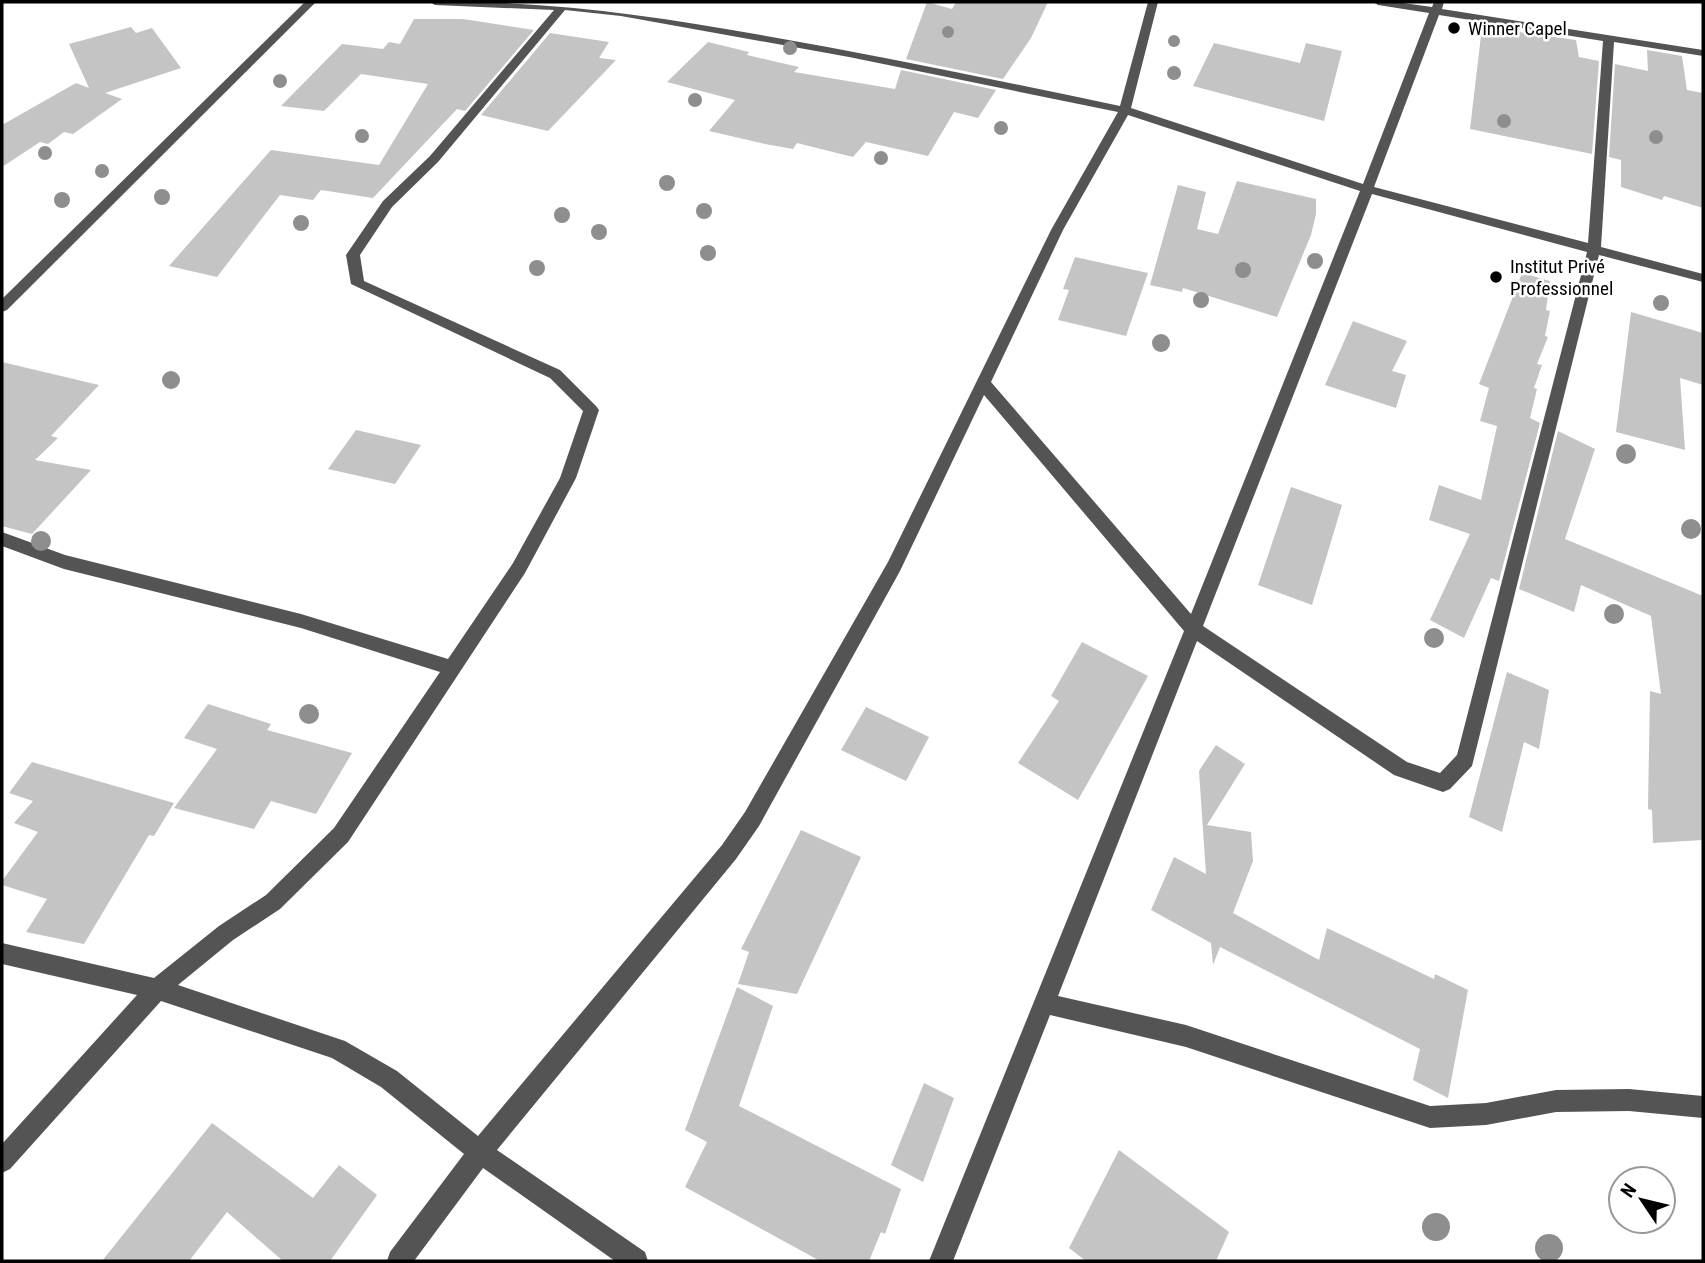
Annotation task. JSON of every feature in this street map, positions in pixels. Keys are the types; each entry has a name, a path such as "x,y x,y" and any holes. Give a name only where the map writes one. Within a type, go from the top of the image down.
{"street":[{"path":"2,307 311,2"},
{"path":"435,2 562,7 621,13 849,54 1125,110 1366,189 1703,278"},
{"path":"621,13 629,2"},
{"path":"399,1261 480,1152 722,860 752,819 894,566 1057,230 1125,110 1153,2"},
{"path":"1378,2 1438,7 1703,53"},
{"path":"2,1161 157,989 226,933 273,902 341,835 519,568 568,478 591,411 555,374 358,285 353,255 387,204 434,159 562,7"},
{"path":"941,1261 1323,304 1438,7"},
{"path":"982,382 1193,629 1401,769 1443,783 1465,760 1594,248 1609,38"},
{"path":"2,538 64,562 301,621 453,667"},
{"path":"2,953 157,989 337,1049 389,1079 480,1152 636,1261"},
{"path":"1043,1003 1185,1036 1430,1117 1486,1114 1556,1101 1629,1100 1703,1107"}],"building":[{"path":"927,2 952,9 956,2 1048,2 1031,38 1003,79 906,59"},
{"path":"414,19 463,19 534,30 465,111 457,109 373,198 321,190 313,200 280,195 217,277 169,266 271,150 379,165 428,84 361,74 324,111 281,106 342,44 383,49 389,42 400,44"},
{"path":"131,27 136,33 152,28 181,68 105,93 122,99 73,134 64,132 48,144 40,142 2,167 2,125 76,83 89,88 69,44"},
{"path":"1482,27 1576,40 1579,57 1599,61 1592,154 1470,129"},
{"path":"550,33 609,42 599,58 616,60 548,131 481,115"},
{"path":"708,42 749,52 747,55 799,67 794,72 895,89 901,70 996,90 978,118 954,112 928,156 866,142 853,157 797,143 793,149 709,131 735,100 667,82"},
{"path":"1214,43 1300,63 1306,43 1342,51 1324,121 1193,86"},
{"path":"1647,50 1682,56 1687,90 1703,93 1703,208 1664,196 1662,200 1621,187 1621,160 1609,157 1615,64 1648,71"},
{"path":"1237,181 1316,199 1311,235 1277,317 1183,288 1182,292 1150,285 1178,185 1206,192 1197,229 1218,234"},
{"path":"1075,257 1148,273 1126,336 1058,320 1069,290 1063,289"},
{"path":"1522,273 1550,281 1546,310 1550,311 1545,336 1548,337 1537,364 1542,365 1534,388 1537,389 1530,418 1540,423 1499,581 1491,578 1464,638 1430,620 1470,534 1429,520 1439,485 1481,500 1497,426 1480,421 1489,388 1479,384"},
{"path":"1631,312 1703,333 1703,385 1680,378 1685,450 1616,432"},
{"path":"1353,321 1407,341 1392,371 1406,375 1396,408 1325,385"},
{"path":"2,362 99,385 51,436 58,438 35,460 91,470 32,534 2,526"},
{"path":"356,430 421,445 395,484 328,469"},
{"path":"1558,431 1595,449 1565,539 1703,596 1703,840 1653,843 1652,810 1648,809 1650,691 1661,694 1651,616 1581,585 1574,612 1519,589"},
{"path":"1291,487 1342,505 1312,605 1258,585"},
{"path":"1082,642 1148,676 1078,800 1018,763 1059,701 1051,696"},
{"path":"1507,672 1549,690 1539,749 1524,742 1502,832 1469,817"},
{"path":"208,704 271,724 267,730 352,753 316,814 271,801 254,829 174,808 217,749 184,738"},
{"path":"866,707 929,737 906,781 841,750"},
{"path":"1216,745 1245,764 1207,825 1251,832 1253,861 1233,913 1319,960 1327,928 1434,979 1435,974 1468,990 1448,1098 1413,1080 1420,1049 1220,947 1213,965 1211,943 1151,910 1174,857 1206,874 1199,771"},
{"path":"32,762 174,803 154,836 149,835 84,944 26,932 47,899 2,885 2,881 38,832 14,823 33,801 9,793"},
{"path":"801,830 861,857 797,994 738,984 749,952 741,949"},
{"path":"737,987 773,1006 739,1106 901,1189 885,1234 881,1232 869,1261 820,1261 685,1187 707,1142 685,1130"},
{"path":"924,1083 954,1098 923,1182 891,1165"},
{"path":"212,1123 313,1198 339,1165 377,1195 330,1261 283,1261 227,1212 189,1261 102,1261"},
{"path":"1119,1150 1229,1232 1216,1261 1086,1261 1069,1248"}],"place":[{"name":"Winner Capel","path":"1454,28"},
{"name":"Institut Privé Professionnel","path":"1496,277"}]}
